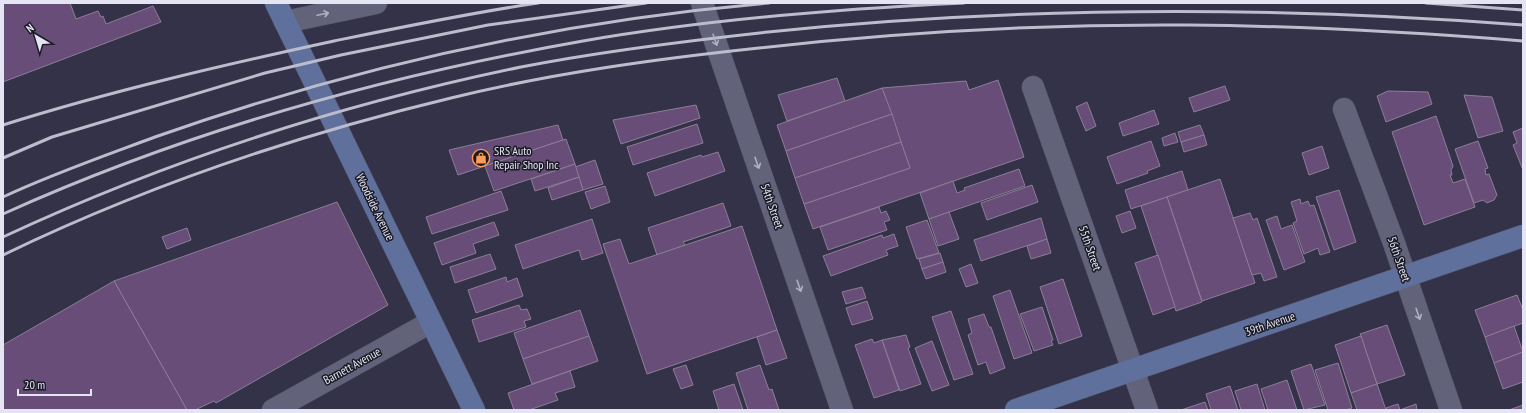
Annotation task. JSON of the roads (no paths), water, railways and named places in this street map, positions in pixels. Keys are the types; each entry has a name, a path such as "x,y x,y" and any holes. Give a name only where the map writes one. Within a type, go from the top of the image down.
{"street":[{"path":"281,12 376,3"},
{"name":"54th Street","path":"702,3 842,410"},
{"name":"Woodside Avenue","path":"281,12 474,410"},
{"name":"55th Street","path":"1033,86 1147,410"},
{"name":"56th Street","path":"1344,109 1405,277 1450,410"},
{"name":"39th Avenue","path":"1016,410 1523,236"},
{"name":"Barnett Avenue","path":"272,410 431,322"}],"railway":[{"path":"3,125 167,79 251,59 410,25 538,3"},
{"path":"3,158 52,137 265,73 341,55 488,25 646,3"},
{"path":"3,197 59,173 155,137 305,89 381,69 458,50 535,35 691,11 769,3"},
{"path":"3,214 73,184 143,157 215,132 361,89 434,71 508,55 630,33 773,16 868,8 964,3"},
{"path":"1426,3 1523,10"},
{"path":"3,237 128,183 192,159 322,117 388,98 521,67 644,47 768,32 862,23 1051,13 1240,12 1334,14 1523,25"},
{"path":"3,255 57,230 167,185 223,164 336,128 489,89 566,74 643,62 813,42 920,33 1081,26 1188,25 1314,28 1523,41"}],"place":[{"name":"SRS Auto Repair Shop Inc","path":"481,158"}]}
